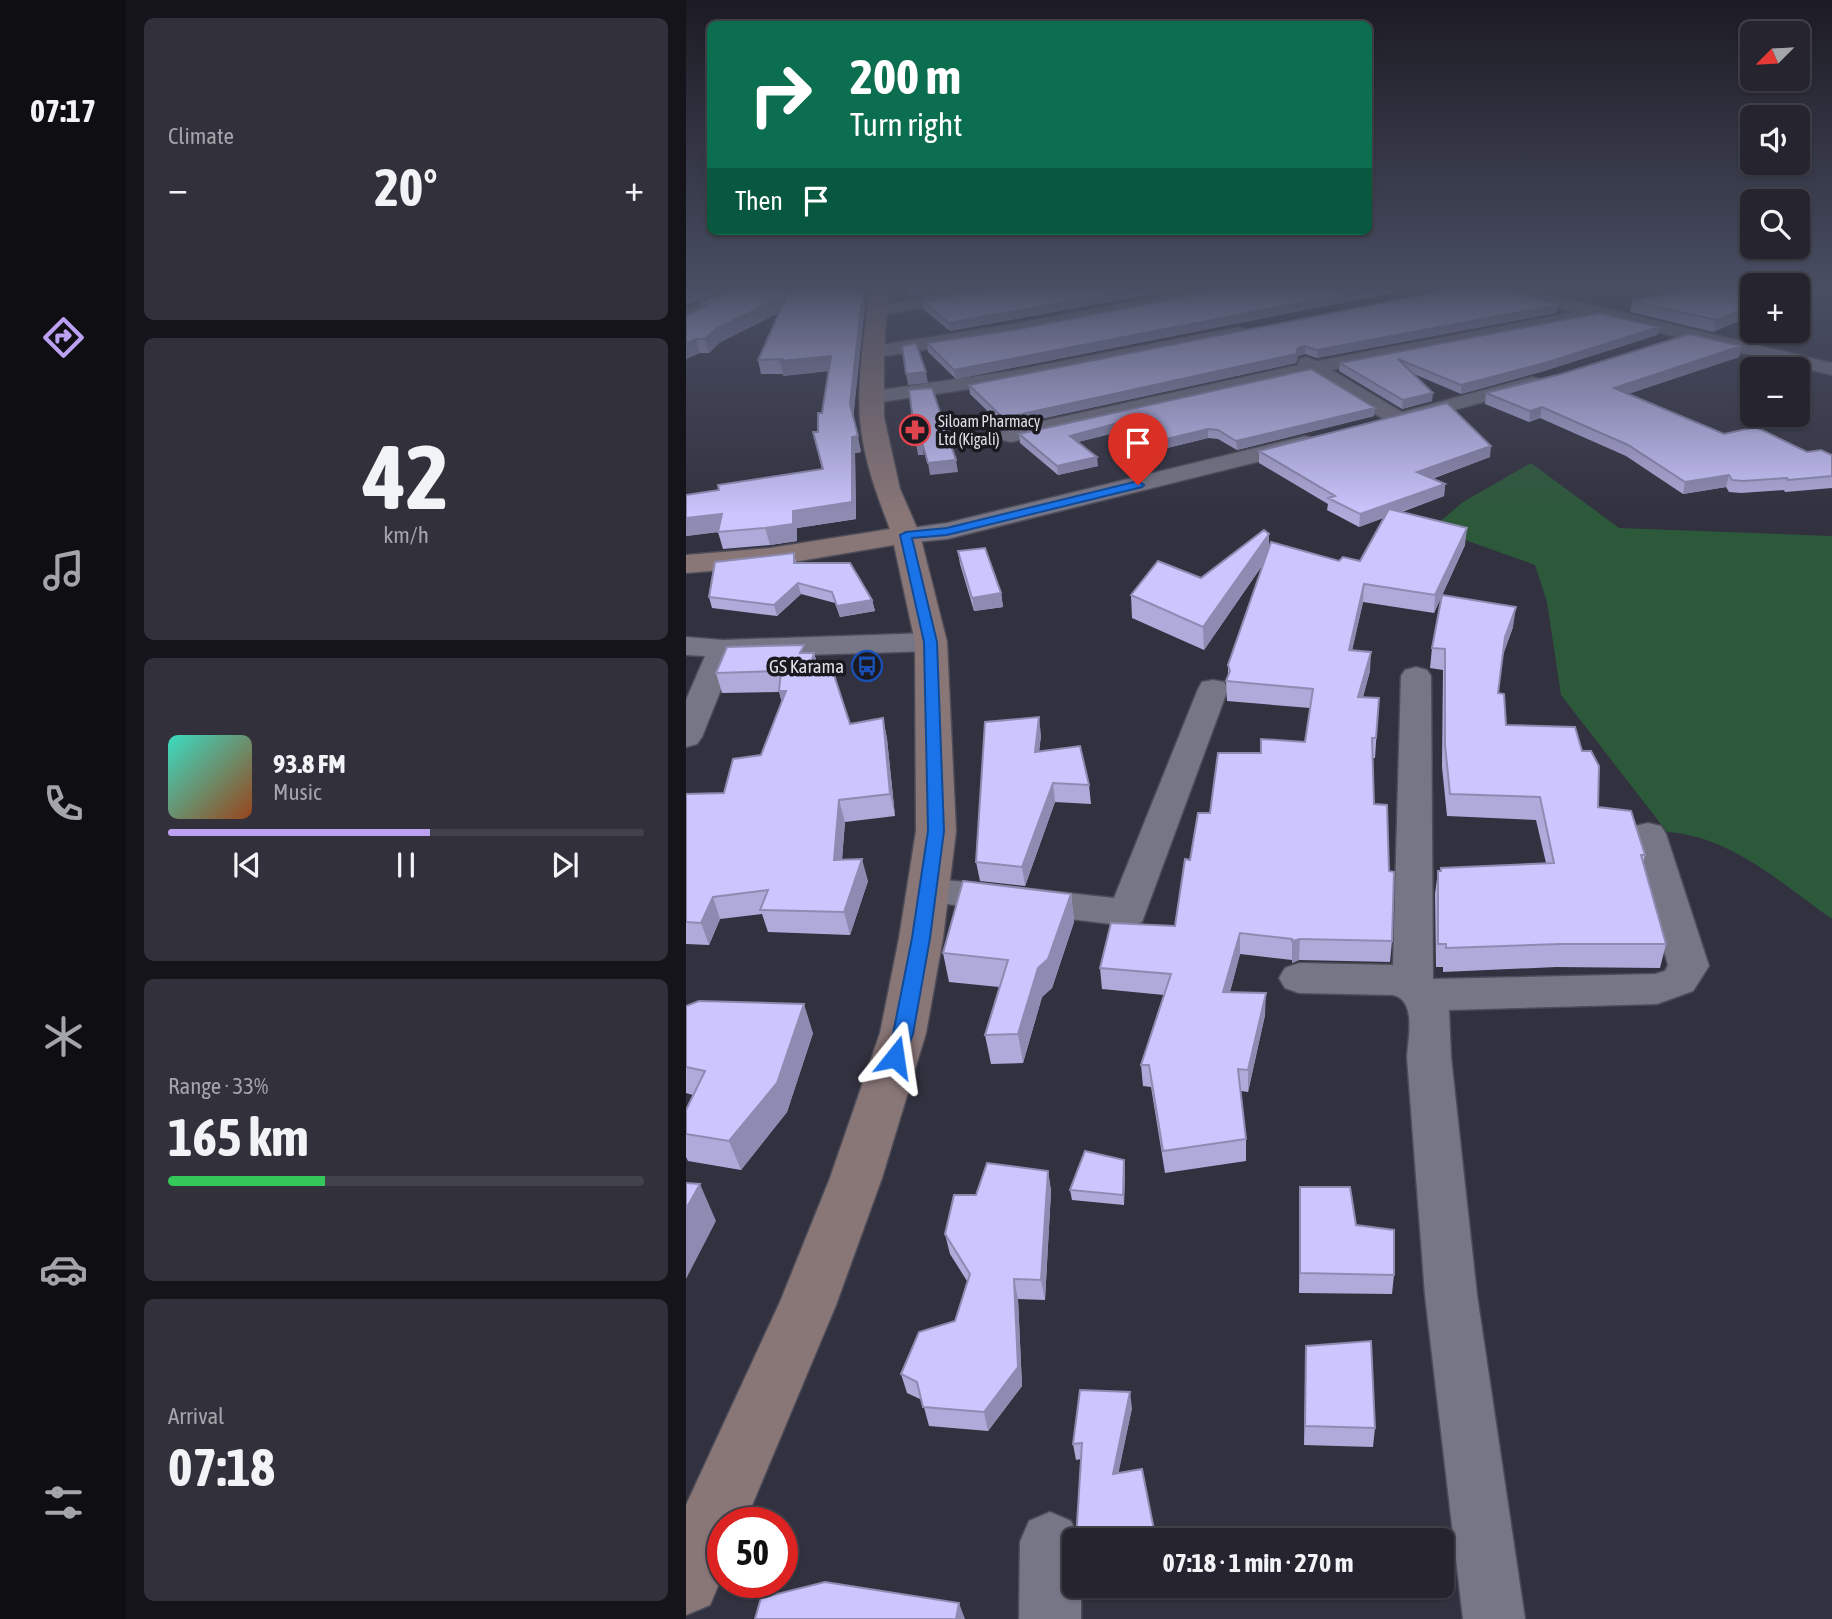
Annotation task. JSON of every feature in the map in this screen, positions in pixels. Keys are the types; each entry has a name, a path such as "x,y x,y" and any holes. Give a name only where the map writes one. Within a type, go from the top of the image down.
{"main road":[{"path":"686,1581 807,1305 856,1178 903,1034 927,891 936,831 931,642 906,535 887,489 876,445 872,417 873,364"},
{"path":"686,565 769,556 906,535"}],"street":[{"path":"874,397 949,389 1075,364"},
{"path":"1306,364 1399,419"},
{"path":"1011,435 1336,364"},
{"path":"1809,364 1832,369"},
{"path":"1372,426 1552,378"},
{"path":"906,535 947,531 1319,439"},
{"path":"686,646 723,649 931,642"},
{"path":"686,737 723,649"},
{"path":"1416,676 1419,990 1430,1018 1429,1057 1451,1295 1493,1619"},
{"path":"927,891 1128,913 1213,688"},
{"path":"1298,978 1393,980 1419,990 1657,989 1679,981 1689,966 1648,834"},
{"path":"1050,1542 1050,1619"}],"green space":[{"path":"1531,463 1619,528 1832,536 1832,919 1775,877 1734,852 1690,835 1667,832 1561,695 1547,602 1535,565 1468,541 1437,524 1463,502"}],"building":[{"path":"830,364 855,364 850,404 858,436 852,437 852,502 793,511 793,524 765,528 718,532 722,514 686,518 686,495 719,490 718,485 823,469 813,432 818,432 818,413 822,413"},
{"path":"905,364 923,364 926,372 906,374"},
{"path":"948,364 987,364 954,370"},
{"path":"1077,364 1252,364 1003,418 969,385"},
{"path":"1341,364 1403,364 1433,393 1403,400"},
{"path":"1409,364 1543,364 1461,385"},
{"path":"1594,364 1688,364 1614,388 1724,434 1756,427 1807,452 1821,450 1832,455 1832,476 1743,481 1732,480 1729,475 1685,482 1628,445 1542,407 1530,411 1486,393"},
{"path":"1311,369 1375,408 1236,441 1218,430 1208,429 1158,441 1129,420 1070,436 1097,457 1057,466 1019,434"},
{"path":"932,388 956,460 928,463 922,442 916,443 909,390"},
{"path":"1447,403 1491,446 1417,472 1445,484 1360,514 1328,498 1335,496 1259,451"},
{"path":"1389,509 1467,528 1435,595 1364,584 1349,650 1371,652 1358,697 1379,698 1376,738 1372,738 1374,804 1387,805 1389,871 1394,872 1392,941 1292,941 1240,933 1223,992 1266,993 1248,1070 1238,1069 1246,1139 1163,1151 1149,1065 1141,1065 1171,974 1100,968 1111,923 1175,926 1185,859 1190,860 1198,813 1210,813 1218,753 1261,753 1261,739 1305,742 1313,689 1226,681 1230,671 1228,665 1271,542 1339,561 1343,557 1360,561"},
{"path":"1264,530 1269,534 1203,627 1131,595 1158,561 1201,578"},
{"path":"985,548 1001,593 972,598 958,551"},
{"path":"794,553 794,563 850,563 872,600 837,606 832,592 798,583 774,605 709,597 715,562"},
{"path":"1442,595 1516,607 1505,637 1498,693 1504,694 1506,725 1575,727 1582,751 1591,751 1599,766 1598,807 1631,811 1645,855 1641,855 1666,944 1446,948 1446,944 1438,944 1438,871 1441,871 1441,868 1554,863 1540,797 1450,794 1445,745 1445,649 1432,648"},
{"path":"804,645 800,653 814,653 811,663 822,662 819,675 834,675 850,724 883,718 890,794 839,800 834,860 862,859 844,912 760,910 768,890 713,897 701,923 686,922 686,794 724,793 733,759 761,755 786,691 779,691 781,671 716,673 727,647"},
{"path":"1039,717 1035,752 1080,746 1089,785 1053,783 1022,867 976,862 985,722"},
{"path":"963,881 1071,894 1048,959 1038,968 1018,1034 985,1035 1008,960 943,953"},
{"path":"699,1001 804,1004 777,1083 729,1141 686,1134 686,1110 705,1071 686,1067 686,1006"},
{"path":"1085,1151 1124,1160 1123,1195 1070,1190"},
{"path":"987,1163 1048,1171 1041,1280 1014,1279 1018,1367 984,1412 923,1407 917,1382 901,1374 919,1332 955,1321 970,1274 945,1234 954,1195 976,1195"},
{"path":"686,1183 700,1184 686,1209"},
{"path":"1300,1187 1350,1187 1356,1225 1394,1230 1394,1275 1300,1273"},
{"path":"1371,1341 1375,1428 1305,1426 1306,1346"},
{"path":"1080,1390 1130,1392 1113,1474 1142,1469 1154,1528 1077,1528 1082,1443 1073,1444"},
{"path":"825,1582 959,1603 956,1619 755,1619 761,1598 798,1598 798,1589"}],"place":[{"name":"Siloam Pharmacy Ltd (Kigali)","path":"915,430"},
{"name":"GS Karama","path":"867,666"}],"route":[{"path":"895,1057 903,1034 921,938 936,831 931,642 906,535 947,531 1138,485"}]}
